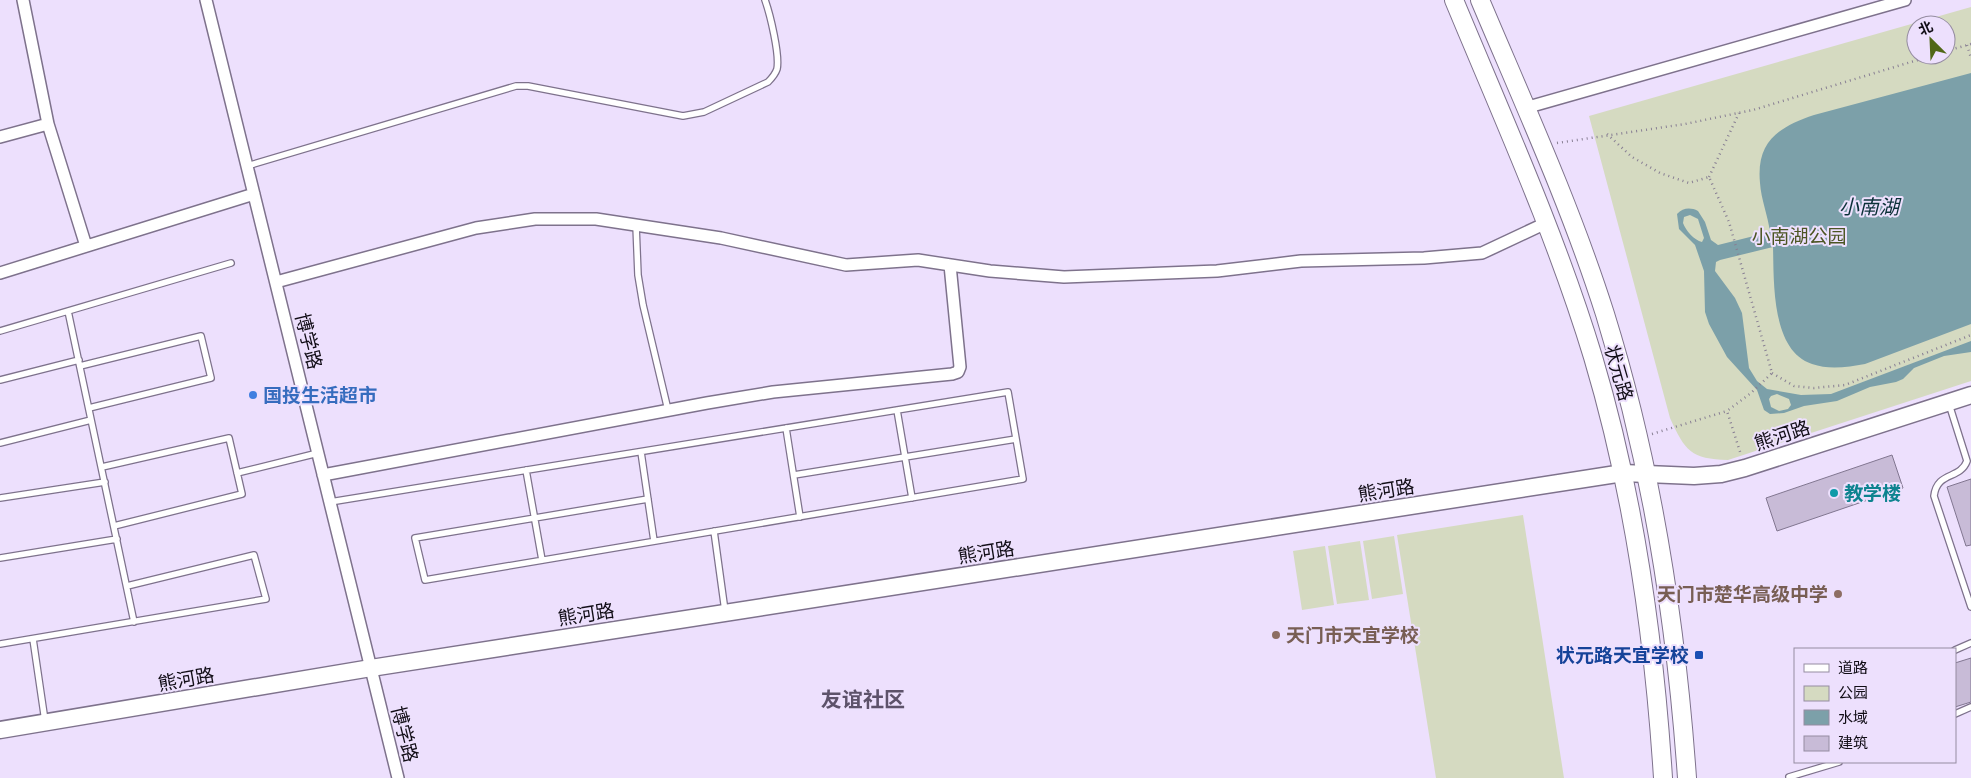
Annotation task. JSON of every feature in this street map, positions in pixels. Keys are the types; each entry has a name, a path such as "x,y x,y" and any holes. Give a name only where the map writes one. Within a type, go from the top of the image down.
{"main road":[{"name":"状元路","path":"1454,0 1546,223 1593,358 1623,473 1644,588 1650,630 1662,778"},
{"name":"状元路","path":"1480,0 1526,108 1590,268 1616,353 1638,438 1658,528 1682,712 1688,778"}],"street":[{"path":"23,0 48,124 86,246"},
{"name":"博学路","path":"206,0 398,778"},
{"path":"1526,108 1905,0"},
{"path":"0,137 48,124"},
{"path":"0,273 254,194"},
{"path":"276,282 476,228 535,220 596,219 721,238 846,265 918,260 990,271 1064,277 1217,271 1301,261 1424,258 1482,253 1546,223"},
{"path":"323,474 773,392 958,372 960,367 950,265"},
{"name":"熊河路","path":"0,730 371,668 1623,473 1694,476 1721,474 1745,468 1971,395"}],"lane":[{"path":"247,166 516,86 528,86 683,116 704,112 768,82 774,76 777,68 773,28 765,0"},
{"path":"636,225 638,275 643,305 668,410"},
{"path":"0,331 231,262"},
{"path":"68,311 134,622"},
{"path":"0,380 201,336 211,378 89,408"},
{"path":"330,502 1008,392 1023,479 425,580 415,538 648,499"},
{"path":"1948,402 1967,461 1965,466 1939,482 1935,487 1934,496 1971,607"},
{"path":"898,410 912,498"},
{"path":"0,444 92,420"},
{"path":"786,428 800,517"},
{"path":"102,467 229,438 242,494 114,526"},
{"path":"794,475 1016,440"},
{"path":"1963,446 1971,443"},
{"path":"641,452 654,541"},
{"path":"237,473 318,453"},
{"path":"526,470 542,560"},
{"path":"0,498 105,482"},
{"path":"714,531 726,612"},
{"path":"0,558 117,539"},
{"path":"0,644 266,599 254,555 127,586"},
{"path":"33,639 45,723"},
{"path":"1956,650 1971,643"},
{"path":"1956,714 1971,707"},
{"path":"1789,777 1836,763"}],"path":[{"path":"1956,48 1971,44"},
{"path":"1967,45 1971,58"},
{"path":"1541,146 1607,134 1684,124 1740,112 1906,63"},
{"path":"1607,134 1632,158 1660,173 1689,184 1709,177 1740,112"},
{"path":"1709,177 1729,222 1772,373 1794,386 1814,388 1845,385 1971,335"},
{"path":"1638,438 1727,411 1751,393 1772,373"},
{"path":"1727,411 1745,468"}],"green space":[{"name":"小南湖公园","path":"1971,7 1971,381 1728,460 1705,458 1691,451 1685,446 1670,418 1589,116 1906,26 1906,65 1956,65 1956,15 1943,15"},
{"path":"1523,515 1564,778 1436,778 1397,535"},
{"path":"1394,536 1403,594 1372,599 1363,541"},
{"path":"1360,541 1369,600 1337,604 1328,546"},
{"path":"1325,546 1334,605 1302,610 1293,551"}],"water":[{"name":"小南湖","path":"1971,73 1971,324 1865,364 1839,367 1818,366 1799,357 1789,345 1782,330 1775,296 1773,247 1720,260 1716,262 1715,271 1735,298 1742,313 1749,368 1757,381 1767,389 1801,395 1831,394 1971,341 1971,352 1944,356 1914,368 1903,379 1896,382 1870,387 1837,401 1804,406 1784,413 1770,414 1764,410 1757,390 1727,357 1709,324 1705,312 1704,271 1695,245 1679,229 1677,214 1687,209 1698,211 1705,222 1711,240 1718,245 1770,232 1761,189 1760,169 1762,156 1766,146 1780,131 1814,115","holes":["1690,215 1698,219 1704,238 1702,242 1691,235 1683,223 1684,217","1777,394 1789,399 1791,405 1788,409 1779,411 1771,407 1769,399"]}],"building":[{"name":"教学楼","path":"1892,455 1903,488 1777,531 1766,498"},
{"path":"1971,479 1971,545 1966,546 1947,487"},
{"path":"1971,658 1971,702 1956,707 1956,663"}],"place":[{"name":"国投生活超市","path":"253,395"},
{"name":"教学楼","path":"1834,493"},
{"name":"天门市楚华高级中学","path":"1838,594"},
{"name":"天门市天宜学校","path":"1276,635"},
{"name":"状元路天宜学校","path":"1699,655"}],"district":[{"name":"友谊社区","path":"863,700"}]}
